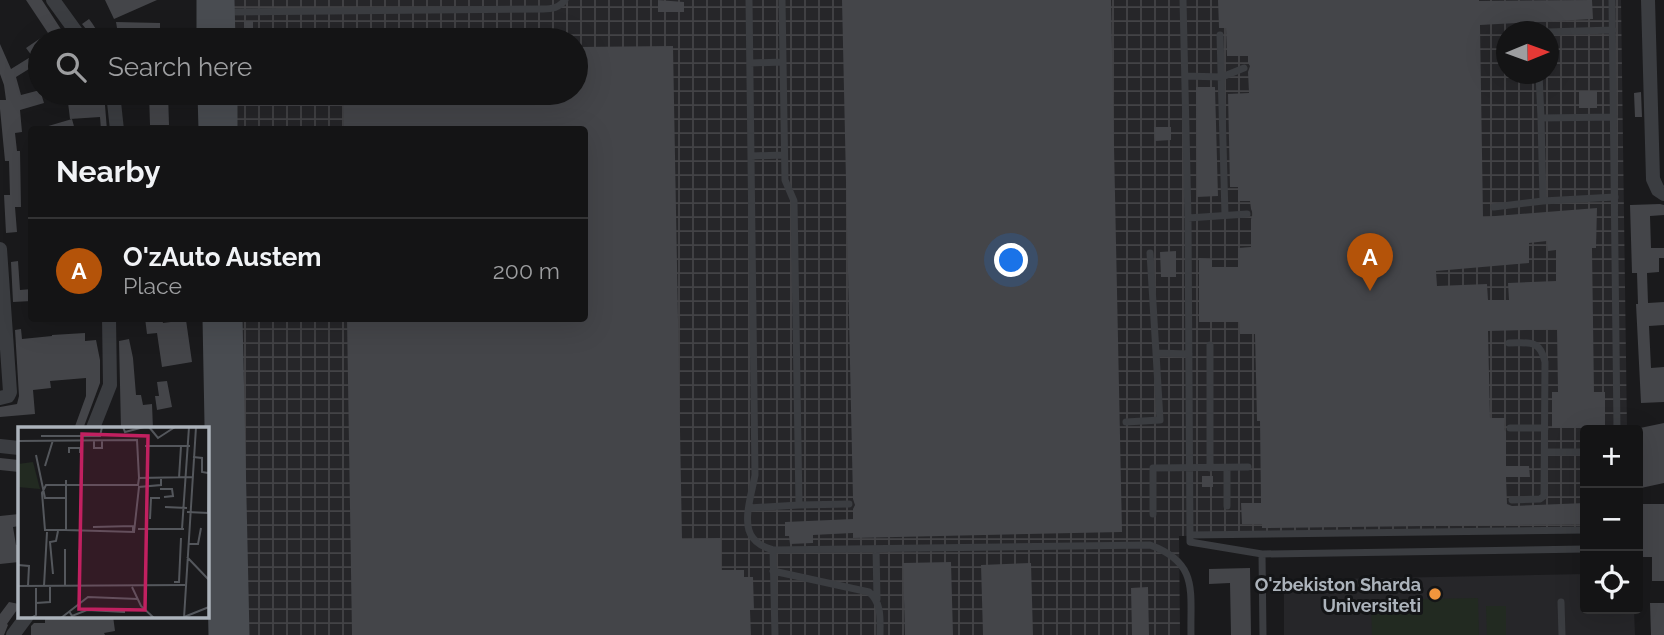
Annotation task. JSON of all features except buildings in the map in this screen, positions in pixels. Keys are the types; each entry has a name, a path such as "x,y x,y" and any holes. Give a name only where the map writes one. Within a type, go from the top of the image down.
{"main road":[{"path":"207,0 207,28"},
{"path":"225,6 225,28"},
{"path":"208,105 209,126"},
{"path":"227,105 228,126"},
{"path":"213,322 219,516 219,635"},
{"path":"232,322 219,516 239,635"}],"street":[{"path":"53,0 73,28"},
{"path":"1648,0 1653,179 1658,190 1664,194"},
{"path":"114,105 117,126"},
{"path":"0,249 10,392 8,397 0,398"},
{"path":"94,427 110,385 109,322"},
{"path":"0,446 18,448"},
{"path":"13,635 26,618"}],"lane":[{"path":"225,6 552,9 565,0"},
{"path":"749,0 755,475 747,517 750,536 759,545 773,550 1150,545 1169,552 1185,568 1190,582 1191,635"},
{"path":"782,0 785,180 794,201 799,505"},
{"path":"1182,0 1188,218 1190,541 1262,554 1580,549"},
{"path":"1612,0 1617,425"},
{"path":"1559,32 1613,30"},
{"path":"1220,35 1225,215"},
{"path":"750,63 783,62"},
{"path":"1185,76 1222,77 1244,68"},
{"path":"1539,84 1543,201"},
{"path":"1541,118 1614,117"},
{"path":"751,156 784,155"},
{"path":"1494,207 1615,197"},
{"path":"1188,218 1247,214"},
{"path":"1126,422 1160,420 1150,253"},
{"path":"1509,343 1538,345 1545,362 1544,496 1540,499 1512,500"},
{"path":"1210,345 1210,468"},
{"path":"1156,352 1189,354"},
{"path":"1510,428 1545,428"},
{"path":"1545,452 1580,452"},
{"path":"1153,514 1153,468 1248,467"},
{"path":"1227,468 1227,506"},
{"path":"748,508 849,504"},
{"path":"1190,535 1580,530"},
{"path":"876,549 880,635"},
{"path":"773,550 775,635"},
{"path":"1262,554 1264,635"},
{"path":"774,571 869,592 877,599"},
{"path":"1561,602 1562,635"}],"shaded area":[{"path":"233,0 1621,0 1627,425 1580,425 1580,533 1179,536 1180,635 249,635 241,322 588,322 588,126 236,126 235,105 588,105 588,28 234,28"},
{"name":"O'zbekiston Sharda Universiteti","path":"1580,574 1580,614 1634,614 1635,635 1284,635 1284,580"},
{"path":"1478,598 1479,635 1372,635 1371,600"},
{"path":"1486,606 1506,606 1506,635 1487,635"}],"place":[{"name":"O'zAuto Austem","path":"1370,291"},
{"name":"O'zbekiston Sharda Universiteti","path":"1435,594"}]}
